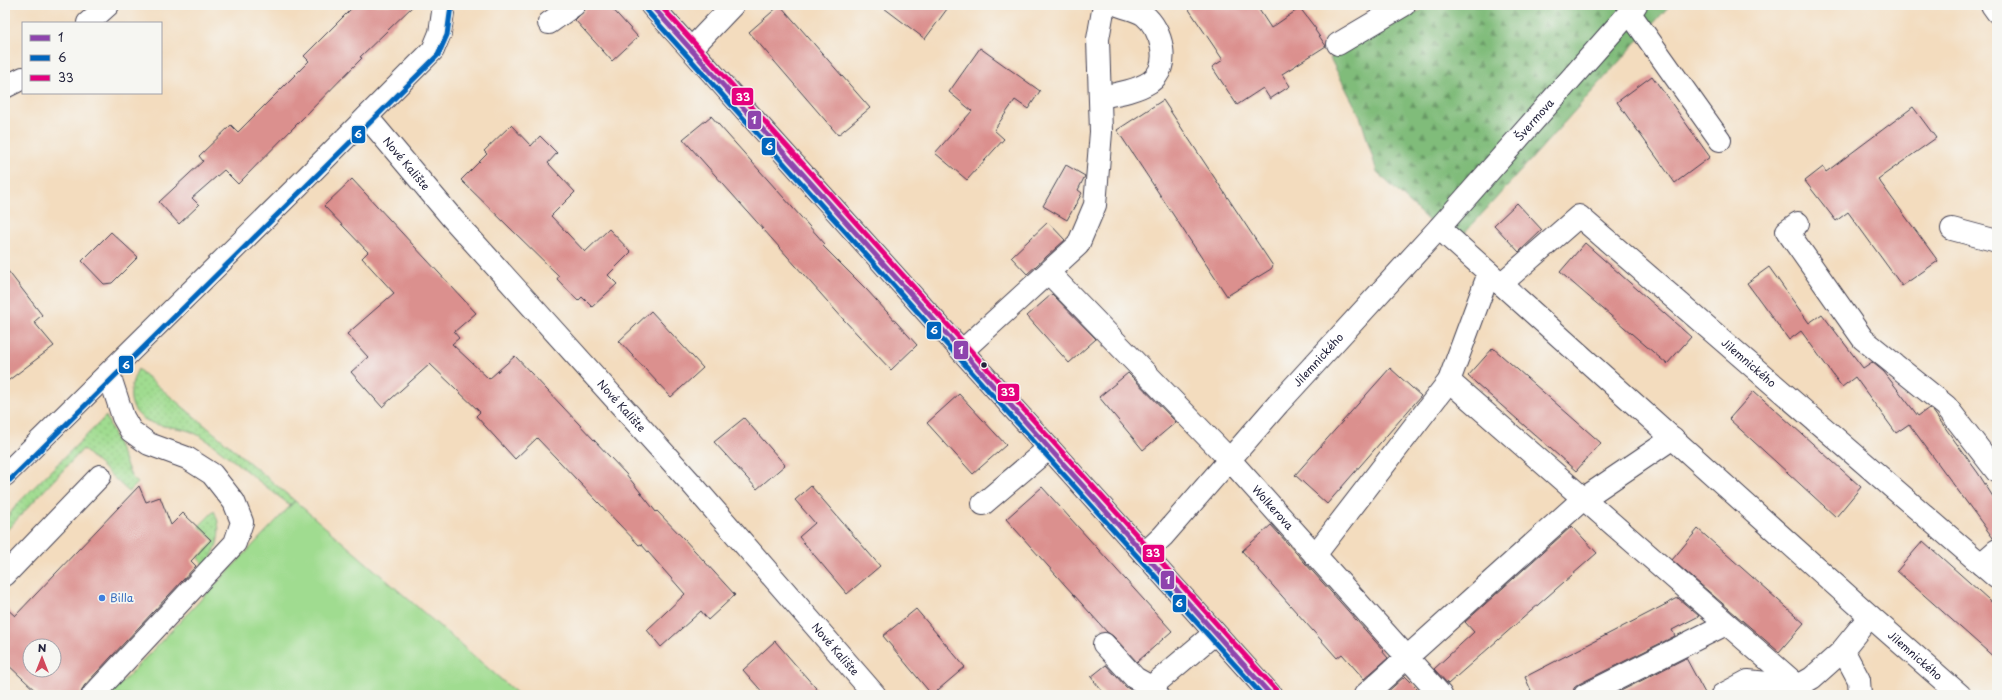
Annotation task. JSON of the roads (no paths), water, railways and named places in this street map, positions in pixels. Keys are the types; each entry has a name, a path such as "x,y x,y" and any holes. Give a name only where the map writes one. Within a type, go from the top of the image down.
{"street":[{"path":"89,22 108,5"},
{"path":"5,475 109,374 367,117 432,50 440,33 444,5"},
{"path":"549,24 574,5"},
{"path":"651,5 1271,695"},
{"path":"691,49 733,5"},
{"path":"962,351 1049,274 1078,245 1095,205 1101,132 1098,39 1104,5"},
{"path":"1100,97 1124,93 1150,82 1160,70 1163,51 1156,30 1143,15 1118,5"},
{"path":"1338,44 1404,5"},
{"path":"1992,5 1997,12"},
{"name":"Švermova","path":"1439,228 1632,9 1720,140"},
{"path":"5,87 22,78"},
{"name":"Nové Kalište","path":"367,117 452,218 691,483 875,695"},
{"name":"Jilemnického","path":"1495,278 1579,216 1992,564"},
{"path":"1798,223 1787,231 1863,339 1946,406 1997,472"},
{"name":"Jilemnického","path":"1144,554 1163,536 1229,459 1439,228 1870,616 1960,695"},
{"path":"1952,229 1997,241"},
{"name":"Wolkerova","path":"1049,274 1229,459 1441,695"},
{"path":"1315,555 1449,381 1495,278"},
{"path":"93,695 235,543 242,522 234,502 212,474 187,458 149,444 131,431 122,417 109,374"},
{"path":"1449,381 1726,624 1790,691"},
{"path":"1366,695 1406,657 1583,499 1673,438"},
{"path":"983,504 1049,448"},
{"path":"5,575 100,476"},
{"path":"1722,695 1748,681 1790,691 1812,678 1842,650 1870,616"},
{"path":"1585,695 1726,624"},
{"path":"1104,644 1135,678 1155,691 1215,633"},
{"path":"1842,650 1859,680 1860,695"}],"place":[{"name":"Billa","path":"102,598"}]}
